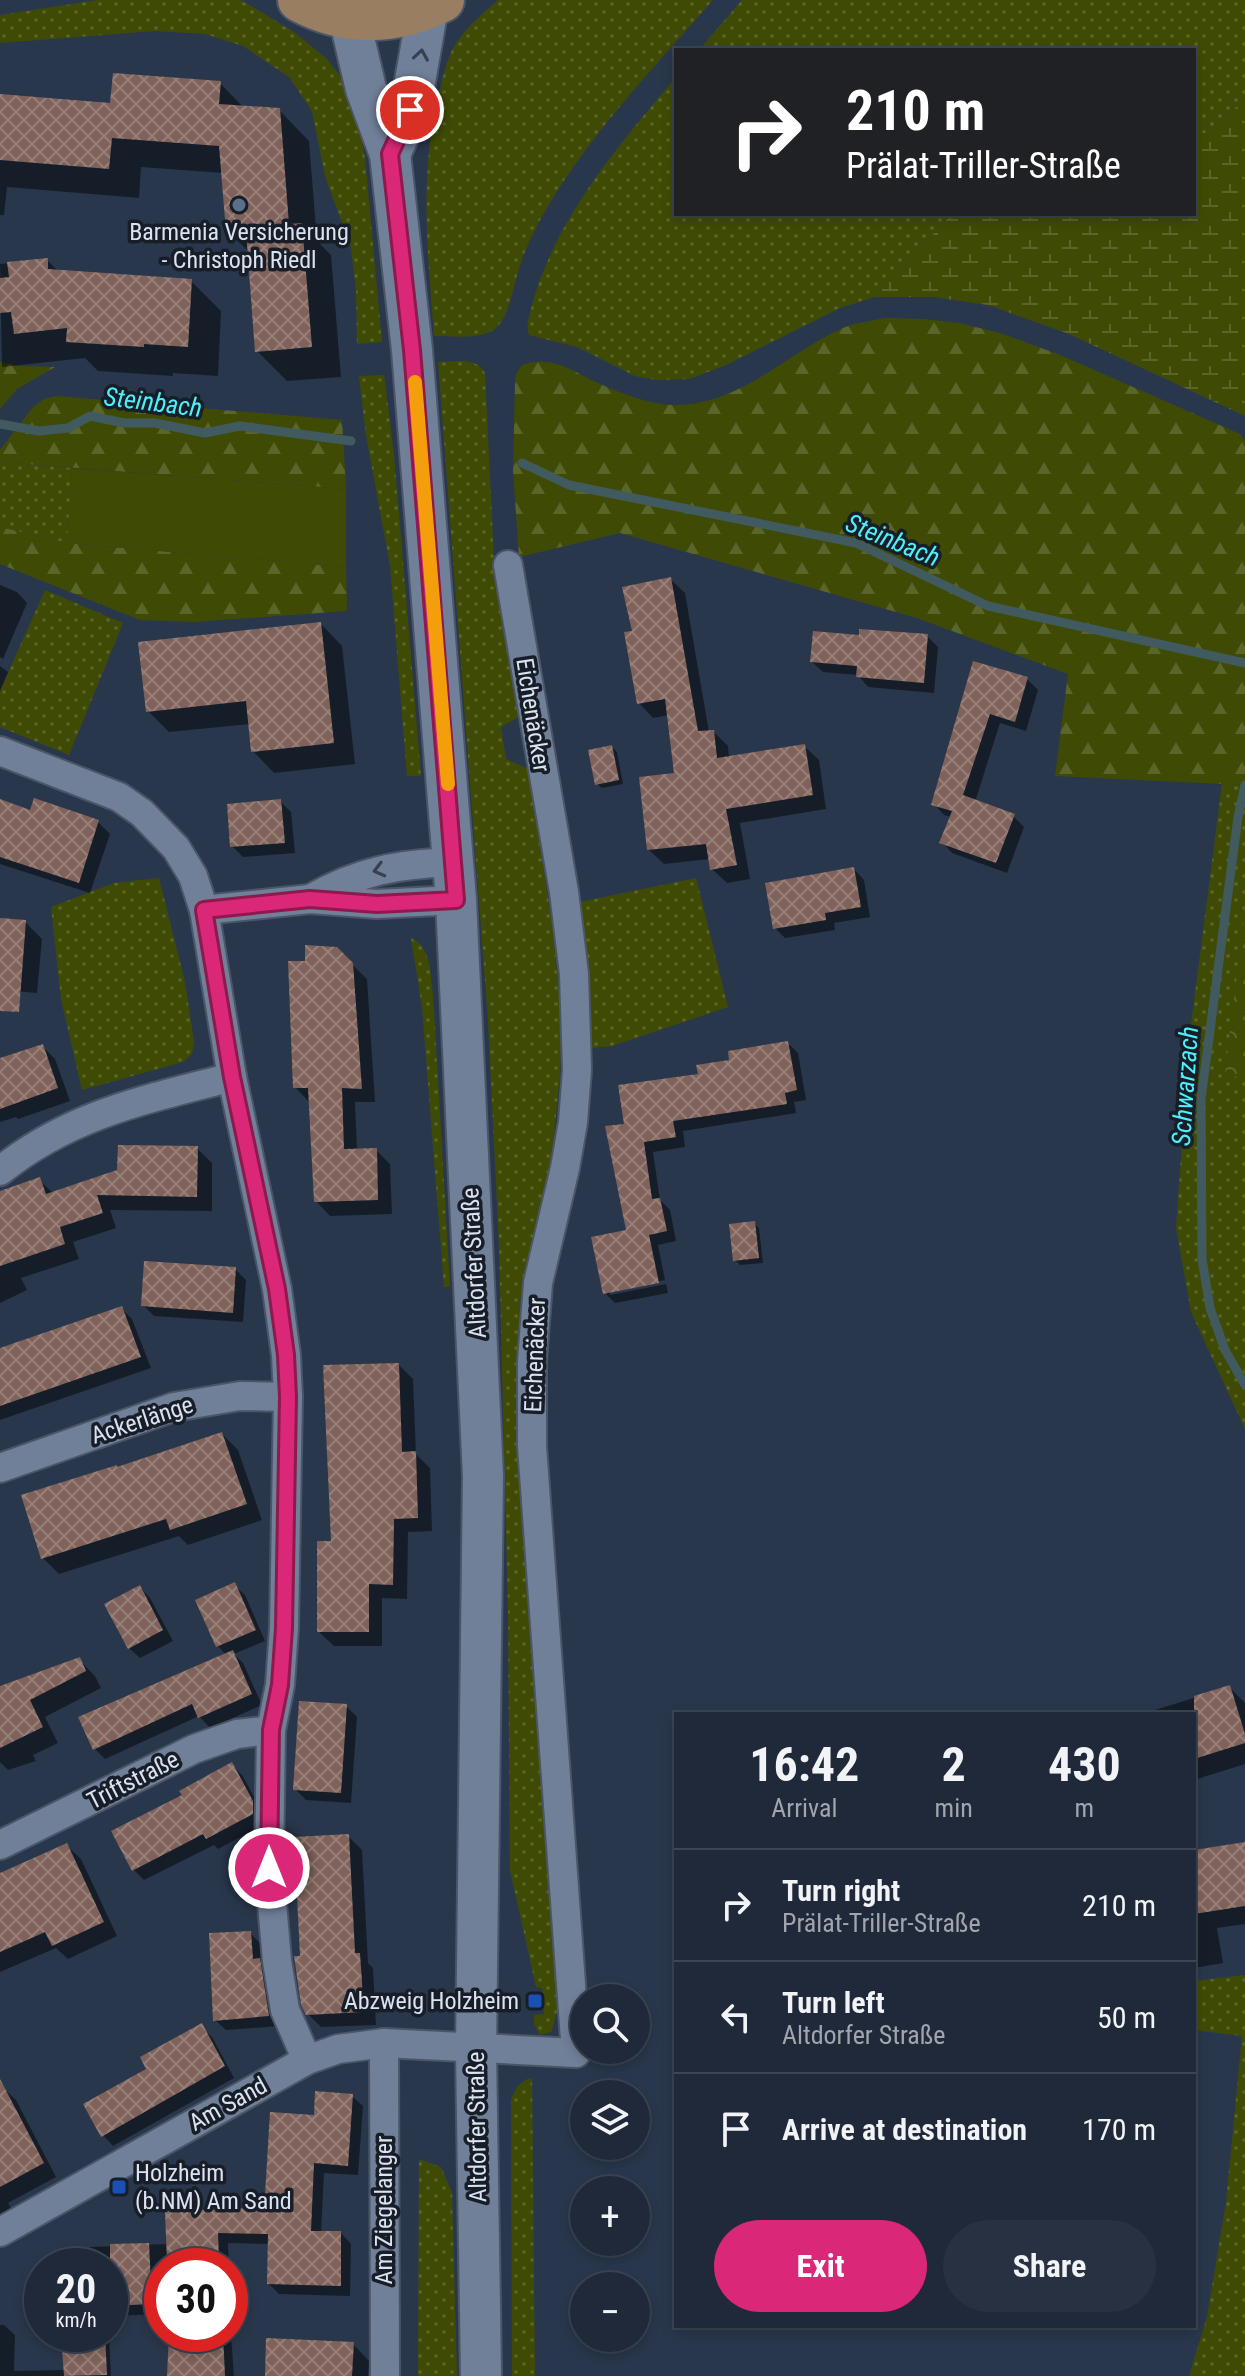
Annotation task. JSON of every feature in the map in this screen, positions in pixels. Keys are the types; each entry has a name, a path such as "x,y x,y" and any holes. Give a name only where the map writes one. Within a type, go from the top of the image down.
{"main road":[{"path":"300,0 329,13 349,17 393,18 435,4"},
{"path":"390,154 410,110 435,4"},
{"name":"Altdorfer Straße","path":"349,17 366,89 390,154 412,350 455,881 483,1476 476,2050 481,2376"}],"street":[{"name":"Eichenäcker","path":"476,2050 576,2053 532,1417 538,1283 573,1122 577,1070 574,974 564,892 508,565"},
{"path":"0,751 119,797 142,813 176,848 193,876 204,910 232,1077 277,1289 288,1397 284,1628 280,1685 271,1730 269,1868 277,1961 285,2010 307,2060"},
{"path":"310,899 332,886 401,865 455,881"},
{"path":"204,910 310,899 377,904 455,881"},
{"path":"0,1171 43,1140 103,1111 232,1077"},
{"name":"Ackerlänge","path":"0,1468 174,1407 240,1396 288,1397"},
{"name":"Triftstraße","path":"0,1845 194,1749 237,1734 271,1730"},
{"name":"Am Sand","path":"0,2232 307,2060 338,2049 384,2043 476,2050"},
{"name":"Am Ziegelanger","path":"384,2043 385,2376"}],"green space":[{"path":"98,0 241,0 294,32 327,59 348,86 356,111 365,158 382,342 357,344 351,248 325,176 312,111 289,77 243,46 205,34 155,31 0,43 0,15"},
{"path":"498,0 713,0 626,100 566,178 530,240 499,325 478,336 434,336 427,216 432,127 452,50 467,29"},
{"path":"742,0 1245,0 1245,100 1196,140 1196,48 701,48"},
{"path":"674,79 674,216 955,216 949,217 875,297 840,308 724,366 689,379 657,380 635,376 577,347 529,335 528,328 532,305 557,242 573,212 633,129"},
{"path":"1245,100 1245,416 1069,334 988,305 933,297 875,297 949,217 1196,216 1196,140"},
{"path":"885,318 959,323 1000,333 1060,355 1240,434 1245,441 1245,785 1055,776 1068,674 917,618 620,533 519,557 513,471 515,383 522,365 541,362 558,365 652,402 673,405 697,403 741,388 843,328"},
{"path":"0,362 55,367 17,389 0,409"},
{"path":"438,362 471,362 485,373 494,561 519,717 501,727 506,759 528,769 552,923 562,1017 552,1156 520,1301 522,1452 558,1969 558,2008 551,2032 540,2035 534,2024 534,2015 544,2014 542,1988 536,1987 510,1870 508,1613 499,1245 488,1021"},
{"path":"384,375 394,455 421,776 407,776 390,565 366,436 359,376"},
{"path":"56,396 342,420 346,489 0,462 0,450 33,407 44,399"},
{"path":"0,462 72,468 67,543 0,527"},
{"path":"72,468 346,489 346,567 67,543"},
{"path":"0,527 67,543 346,567 347,611 194,622 140,620 0,564"},
{"path":"45,590 123,623 69,755 0,727 0,691"},
{"path":"1222,784 1245,785 1245,1429 1191,1312 1176,1227 1190,1032"},
{"path":"159,878 185,982 194,1042 192,1054 183,1062 82,1090 61,999 51,907 114,883"},
{"path":"696,878 728,1007 612,1046 593,1048 587,1041 580,902"},
{"path":"1245,908 1245,1079 1225,1074"},
{"path":"411,938 418,942 426,955 433,994 450,1287 444,1287 422,1007"},
{"path":"1245,1975 1245,2376 1189,2376 1207,2317 1226,2202 1242,2036 1196,2030 1196,1981"},
{"path":"532,2078 535,2376 512,2376 511,2100 518,2086"},
{"path":"419,2159 441,2167 452,2193 457,2376 418,2376"}],"building":[{"path":"113,73 221,81 219,104 280,108 289,224 302,223 312,347 255,352 246,231 226,232 219,146 112,138 109,169 0,160 0,94 110,103"},
{"path":"48,258 48,269 192,279 188,347 66,342 67,328 14,334 11,312 0,313 0,278 9,277 7,262"},
{"path":"671,577 698,731 714,730 717,758 805,744 813,795 726,809 737,865 710,870 706,844 647,850 639,777 674,773 665,699 637,704 624,632 632,631 622,587"},
{"path":"321,622 334,743 251,752 246,701 146,712 138,642"},
{"path":"859,629 928,634 924,683 856,677 857,666 810,662 813,631 859,635"},
{"path":"973,661 1028,677 1015,722 990,714 963,795 1015,814 996,863 939,843 952,811 931,805"},
{"path":"612,745 619,780 595,785 588,750"},
{"path":"34,798 99,820 79,883 0,857 0,799 30,810"},
{"path":"281,799 285,843 230,847 227,804"},
{"path":"854,867 861,907 825,913 826,920 773,929 765,883"},
{"path":"0,918 26,920 19,1012 0,1011"},
{"path":"305,945 337,947 353,963 362,1089 342,1088 344,1149 377,1148 378,1200 314,1202 308,1088 293,1088 288,961 305,961"},
{"path":"788,1041 797,1090 785,1093 787,1104 673,1121 676,1137 644,1142 652,1199 660,1198 667,1231 649,1235 659,1283 603,1294 591,1237 626,1230 605,1126 624,1124 618,1085 698,1074 696,1065 729,1060 728,1051"},
{"path":"43,1044 58,1088 0,1109 0,1058"},
{"path":"118,1145 198,1146 197,1197 97,1195 103,1213 60,1227 65,1244 0,1266 0,1191 40,1177 46,1194 117,1170"},
{"path":"755,1221 759,1258 733,1261 729,1224"},
{"path":"144,1261 236,1267 233,1313 141,1306"},
{"path":"122,1306 141,1357 0,1406 0,1348"},
{"path":"399,1363 402,1452 416,1451 418,1518 394,1519 393,1585 369,1584 369,1632 317,1632 317,1541 331,1541 323,1365"},
{"path":"222,1432 247,1504 170,1530 166,1519 41,1559 21,1495"},
{"path":"235,1582 256,1630 216,1647 195,1600"},
{"path":"140,1585 163,1630 128,1649 104,1604"},
{"path":"233,1650 252,1694 198,1718 192,1704 93,1750 78,1717"},
{"path":"80,1657 86,1671 30,1700 43,1727 0,1748 0,1686"},
{"path":"1230,1685 1245,1743 1196,1758 1194,1696"},
{"path":"299,1701 347,1704 341,1793 293,1790"},
{"path":"232,1762 253,1801 253,1814 206,1839 203,1834 132,1871 111,1831 182,1795 179,1791"},
{"path":"349,1834 355,1953 360,1953 364,2012 306,2015 301,2005 294,1956 300,1956 294,1837"},
{"path":"1245,1842 1245,1906 1196,1914 1196,1850"},
{"path":"67,1843 104,1922 52,1946 45,1932 0,1952 0,1873"},
{"path":"251,1931 253,1959 260,1958 269,2016 213,2021 209,1933"},
{"path":"202,2023 225,2066 101,2137 83,2104 146,2069 140,2057"},
{"path":"0,2079 44,2163 0,2187"},
{"path":"315,2091 353,2094 348,2166 314,2163 311,2231 341,2231 341,2286 267,2284 268,2234 218,2233 219,2248 166,2248 165,2211 257,2208 258,2195 265,2195 270,2112 314,2115"},
{"path":"149,2243 149,2248 144,2248 144,2304 128,2305 128,2248 110,2248 110,2244"},
{"path":"266,2338 354,2342 352,2376 265,2376"},
{"path":"62,2352 106,2352 107,2375 64,2376"},
{"path":"168,2352 224,2352 225,2376 167,2376"}],"waterway":[{"name":"Steinbach","path":"0,424 39,431 68,428 90,416 124,423 155,423 205,433 240,426 351,441"},
{"name":"Steinbach","path":"522,463 569,485 856,543 988,606 1245,663"},
{"name":"Schwarzach","path":"1245,785 1238,817 1201,1099 1202,1259 1210,1308 1225,1350 1245,1385"}],"slow traffic":[{"path":"415,382 448,784"}],"place":[{"name":"Barmenia Versicherung - Christoph Riedl","path":"239,205"},
{"name":"Abzweig Holzheim","path":"535,2001"},
{"name":"Holzheim (b.NM) Am Sand","path":"119,2187"}],"route":[{"path":"269,1868 271,1730 280,1685 284,1628 286,1355 277,1289 232,1077 204,910 310,899 377,904 456,900 412,350 390,154 410,110"}]}
